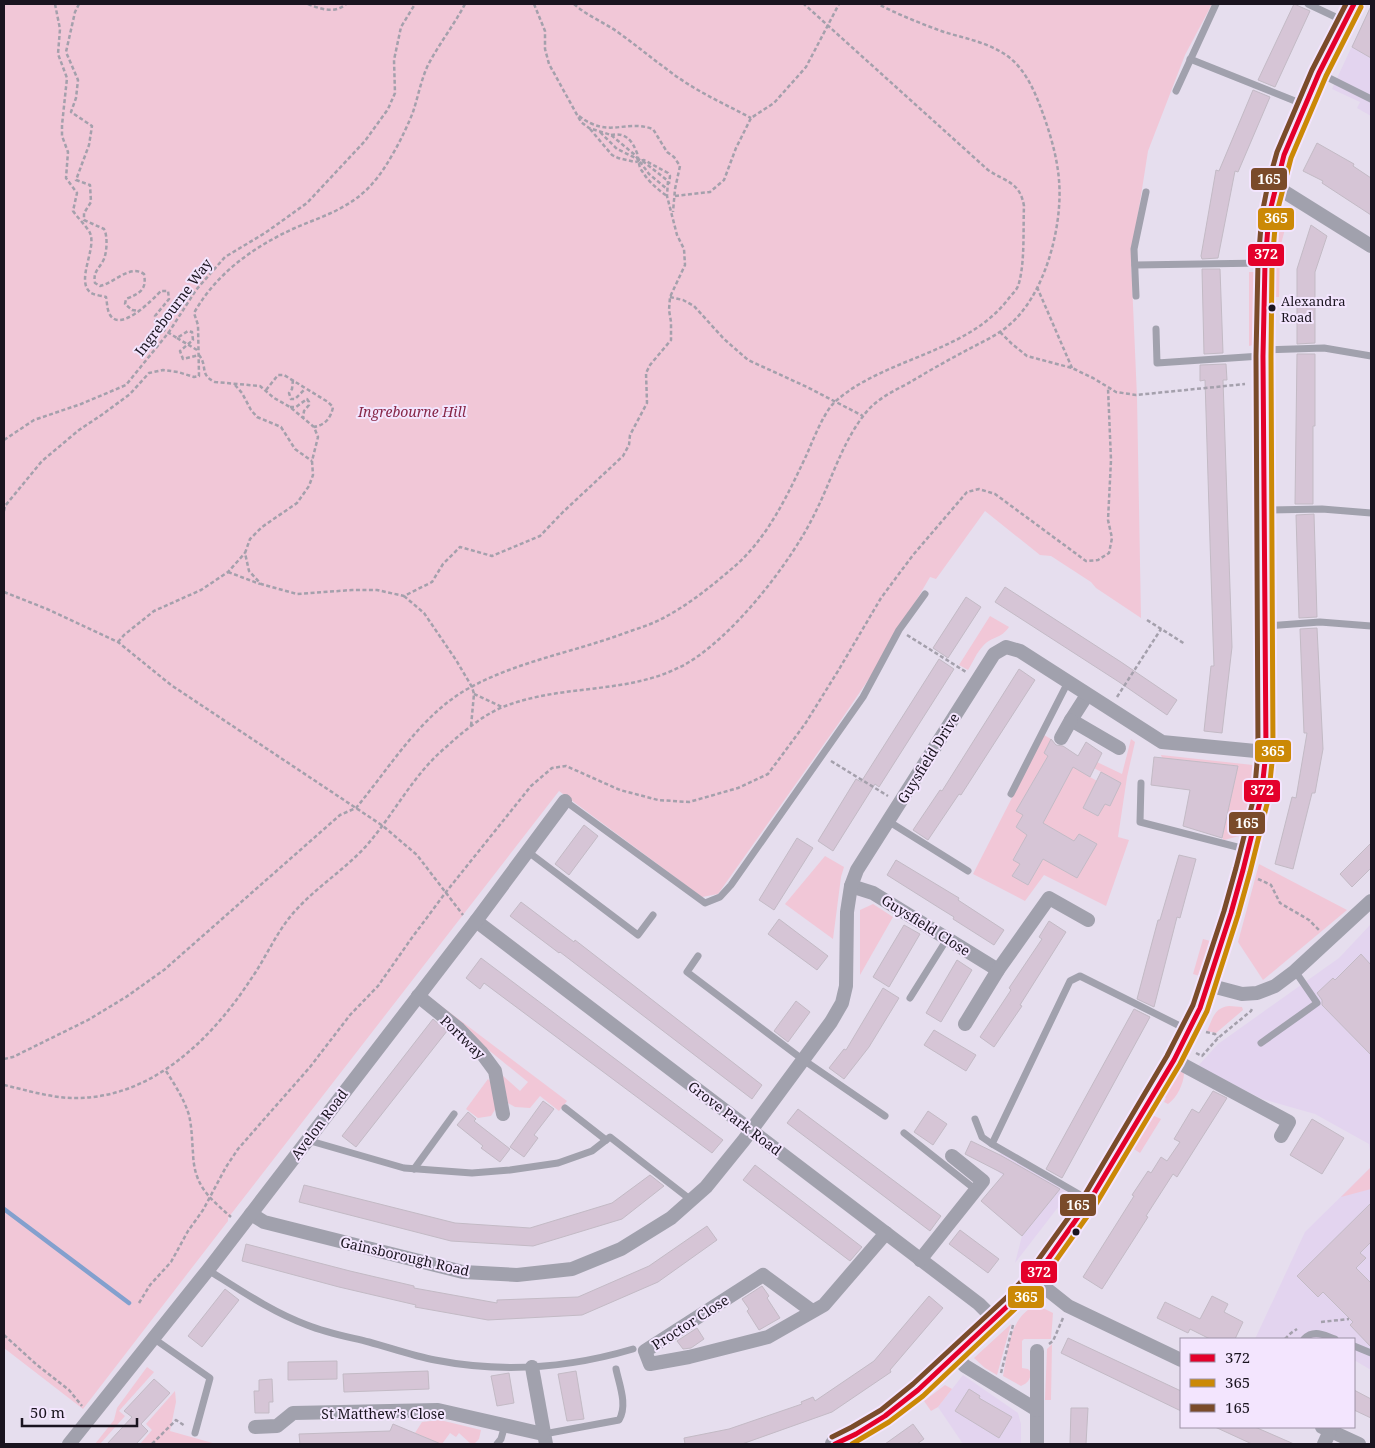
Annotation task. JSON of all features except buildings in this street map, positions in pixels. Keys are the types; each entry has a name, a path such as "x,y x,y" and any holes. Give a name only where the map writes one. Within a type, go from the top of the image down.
{"street":[{"path":"835,1444 856,1434 885,1416 918,1390 993,1318 1013,1302 1034,1279 1090,1200 1174,1060 1197,1031 1208,985 1243,870 1261,798 1266,752 1263,353 1265,262 1269,215 1284,155 1319,73 1354,4"},
{"path":"1275,186 1371,246"},
{"name":"Guysfield Drive","path":"751,1130 831,1022 842,1003 846,986 847,912 851,886 857,870 994,654 1006,647 1020,651 1162,742 1266,752"},
{"path":"1061,738 1087,694"},
{"path":"1071,720 1119,748"},
{"name":"Avelon Road","path":"69,1444 208,1270 418,996 469,918 527,851 566,801"},
{"name":"Guysfield Close","path":"851,886 873,893 998,970"},
{"path":"965,1024 998,970 1049,898 1088,920"},
{"path":"1208,985 1242,994 1257,993 1275,986 1295,971 1371,900"},
{"name":"Grove Park Road","path":"469,918 886,1233 979,1304 993,1318"},
{"name":"Portway","path":"418,996 459,1029 496,1071 503,1114"},
{"path":"1174,1060 1289,1122 1281,1136"},
{"name":"Gainsborough Road","path":"251,1214 264,1222 463,1272 518,1275 572,1269 621,1249 671,1218 706,1187 751,1130"},
{"path":"920,1260 983,1180 952,1156"},
{"name":"Proctor Close","path":"812,1311 763,1275 645,1351 650,1364 689,1357 768,1337 824,1305 886,1233"},
{"path":"1034,1279 1068,1306 1180,1360"},
{"path":"1037,1351 1037,1444"},
{"path":"955,1356 964,1366 1037,1410"},
{"path":"532,1367 545,1439"},
{"name":"St Matthew's Close","path":"255,1427 277,1426 293,1413 438,1410 505,1425 545,1439"},
{"path":"1324,1444 1326,1429 1359,1444"}],"lane":[{"path":"1176,91 1216,4"},
{"path":"1308,4 1344,21"},
{"path":"1190,58 1305,105"},
{"path":"1319,73 1371,99"},
{"path":"1136,296 1134,249 1146,192"},
{"path":"1135,265 1265,262"},
{"path":"1156,330 1157,363 1324,348 1371,356"},
{"path":"1264,510 1322,509 1371,513"},
{"path":"566,801 705,903 720,897 731,885 863,697 899,630 925,594"},
{"path":"1265,626 1320,622 1371,626"},
{"path":"1011,794 1068,682"},
{"path":"1142,783 1140,822 1248,850"},
{"path":"888,821 968,871"},
{"path":"527,851 638,935 653,915"},
{"path":"910,998 947,939"},
{"path":"698,956 687,972 802,1059 885,1116"},
{"path":"1261,1042 1317,1003 1295,971"},
{"path":"992,1144 1070,981 1080,976 1197,1031"},
{"path":"565,1108 606,1140"},
{"path":"414,1168 454,1114"},
{"path":"975,1120 982,1138 1090,1200"},
{"path":"904,1133 976,1190"},
{"path":"307,1140 404,1168 472,1173 510,1170 558,1162 592,1150 610,1137 691,1200"},
{"path":"208,1270 260,1302 307,1325 433,1360 469,1365 532,1367 602,1358 633,1349"},
{"path":"1305,1338 1310,1334 1318,1333 1332,1338"},
{"path":"153,1338 210,1378 195,1433"},
{"path":"1355,1346 1371,1353"},
{"path":"545,1439 619,1420 623,1406 616,1369"},
{"path":"497,1444 501,1440 505,1425"}],"path":[{"path":"55,4 60,29 58,54 66,78 62,125 62,136 68,152 66,178 77,193 74,211 90,233 91,251 86,267 86,286 92,293 106,297 109,313 113,317 126,318 140,311 161,291 168,291 169,299 155,316 156,325 197,350 203,359 205,374 209,380 222,384 260,386 314,427 318,437 312,461 313,475 309,486 297,503 262,527 250,539 245,553 228,572 201,590 154,611 118,642"},
{"path":"79,4 75,12 66,52 78,80 76,98 71,112 92,126 89,145 76,180 90,184 91,202 84,213 84,220 104,229 106,233 104,260 95,272 95,283 100,286 132,271 140,271 144,274 146,283 143,289 136,295 126,300 125,304 132,310 140,311"},
{"path":"308,4 322,9 333,10 342,8 346,4"},
{"name":"Ingrebourne Way","path":"4,440 34,420 81,404 126,385 169,332 196,290 225,256 265,233 307,203 365,141 388,109 395,93 394,60 402,27 415,4"},
{"path":"4,511 5,506 42,461 79,430 130,394 149,373 163,370 194,377 199,376 198,325 194,313 204,298 226,271 270,241 346,206 372,184 391,156 412,113 427,67 465,4"},
{"path":"534,4 545,31 545,49 549,64 581,122 589,128 611,135 635,155 649,174 668,190"},
{"path":"574,4 583,13 612,28 639,47 668,71 709,96 751,118"},
{"path":"4,1059 14,1057 88,1020 126,997 164,970 340,815 356,808 420,728 451,700 472,687 517,668 604,641 665,618 701,593 736,566 758,543 789,493 820,426 835,401 870,378 983,325 1005,304 1019,286 1022,272 1024,206 1023,198 1018,188 988,170 804,4"},
{"path":"675,196 710,192 724,180 736,148 751,118 774,103 806,67 839,4"},
{"path":"4,1085 65,1098 77,1098 111,1094 132,1087 166,1071 213,1028 234,1003 283,927 299,906 364,848 383,826 422,769 440,751 471,726 502,707 546,694 576,689 636,684 686,664 705,650 727,632 757,599 806,533 846,442 868,409 886,395 1000,332 1017,318 1037,288 1049,257 1058,225 1060,184 1056,156 1036,93 1020,68 1009,57 993,48 910,19 878,4"},
{"path":"578,115 586,122 600,127 616,128 636,125 653,128 667,152 674,157 680,166 672,213"},
{"path":"404,596 432,582 443,564 460,547 492,556 540,536 563,512 624,456 629,445 630,435 647,402 646,373 650,365 672,340 669,310 670,297 685,264 684,248 677,235 667,196 670,181 668,173 651,163 639,160 628,161 612,155 592,134 589,128"},
{"path":"600,132 617,148 644,162 668,180 669,185"},
{"path":"611,135 619,133 624,135 636,152 643,173 655,187 667,196"},
{"path":"1037,288 1072,368"},
{"path":"670,297 683,300 694,306 724,339 748,360 863,416"},
{"path":"177,338 182,337 188,331 192,332 193,340 180,352 183,359 199,355"},
{"path":"1000,332 1028,356 1072,368 1116,392 1136,395 1263,382"},
{"path":"266,390 278,375 284,375 328,402 333,407 332,415 324,423 314,427"},
{"path":"293,380 292,389 289,394 291,400 295,399 305,389"},
{"path":"234,384 257,417 282,427 295,449 312,461"},
{"path":"139,1303 150,1285 171,1262 188,1231 210,1198 226,1167 238,1150 304,1074 350,1015 378,986 446,892 531,786 552,768 566,766 620,790 658,800 688,802 738,788 768,774 805,724 881,598 913,555 967,492 978,489 995,494 1086,561 1098,560 1109,553 1112,538 1108,520 1111,460 1108,388"},
{"path":"290,408 296,407 307,399 309,405 304,411 303,418"},
{"path":"245,553 249,571 261,584"},
{"path":"228,572 297,594 377,590 404,596 424,613 472,687 474,694 471,726"},
{"path":"4,592 47,609 118,642 170,685 383,826 417,855 469,918"},
{"path":"1147,620 1185,644"},
{"path":"1109,709 1161,629"},
{"path":"899,630 978,679"},
{"path":"474,694 502,707"},
{"path":"821,755 900,803"},
{"path":"1243,870 1271,885 1280,903 1309,920 1329,940"},
{"path":"1207,1051 1218,1038 1251,1011 1256,1002"},
{"path":"1197,1031 1215,1034 1218,1038"},
{"path":"166,1071 178,1089 189,1114 194,1166 200,1186 210,1198 241,1225"},
{"path":"1037,1351 1053,1341 1068,1306"},
{"path":"997,1386 1015,1319"},
{"path":"4,1335 37,1365 69,1390 82,1406 93,1414"},
{"path":"152,1444 176,1420 195,1433"}],"shaded area":[{"path":"1371,9 1371,116 1357,108 1360,102 1332,89"},
{"path":"1371,924 1371,1158 1369,1144 1315,1114 1262,1099 1198,1066 1218,1044 1339,958"},
{"path":"1001,1153 1069,1193 1015,1263 1022,1236 981,1201 1003,1176 992,1166"},
{"path":"1371,1167 1371,1370 1355,1361 1355,1338 1255,1338 1305,1232"},
{"path":"963,1375 1018,1413 1021,1424 1021,1444 963,1444 938,1407"}],"green space":[{"name":"Ingrebourne Hill","path":"4,4 1212,4 1185,55 1148,151 1131,259 1137,397 1141,618 1051,556 1040,555 985,511 936,579 930,577 879,664 718,894 702,897 559,791 228,1218 228,1221 83,1409 4,1348"},
{"path":"1278,228 1285,229 1280,248 1279,297 1275,297 1274,273"},
{"path":"1249,272 1255,272 1253,345 1249,346"},
{"path":"990,616 1009,627 1003,634 990,640 983,646 968,670 959,665"},
{"path":"1044,735 1051,739 1044,753 1048,756 1016,811 1023,815 1016,827 1032,838 1027,849 1021,846 1013,859 1020,864 1012,876 1028,885 1050,848 1055,866 1077,878 1097,844 1079,834 1074,841 1043,823 1073,767 1097,781 1084,808 1098,816 1105,804 1110,806 1121,783 1094,768 1097,762 1122,774 1131,739 1135,742 1127,777 1118,837 1129,840 1106,906 1044,875 1025,901 973,874"},
{"path":"1161,755 1253,765 1255,785 1243,835 1224,840 1222,838 1238,766 1162,758"},
{"path":"825,856 844,867 833,939 785,904"},
{"path":"1259,864 1347,910 1263,980 1238,942"},
{"path":"873,904 893,917 860,975 860,910"},
{"path":"1203,939 1214,942 1203,977 1193,974"},
{"path":"432,999 567,1101 559,1111 540,1096 530,1108 515,1107 508,1103 502,1075 520,1091 528,1082 491,1052"},
{"path":"1229,1006 1242,1007 1243,1010 1216,1033 1207,1031 1217,1011"},
{"path":"1178,1070 1184,1073 1183,1081 1177,1094 1168,1104 1164,1102 1166,1098 1163,1096"},
{"path":"488,1079 491,1082 496,1108 491,1116 478,1118 466,1109"},
{"path":"1152,1115 1161,1119 1140,1153 1133,1146"},
{"path":"1371,1167 1371,1189 1341,1197"},
{"path":"1037,1305 1053,1313 1051,1339 1024,1339 1022,1341 1022,1368 1028,1369 1031,1372 1028,1381 1021,1386 1003,1376 1006,1356 1015,1326 1028,1310"},
{"path":"1011,1324 997,1375 985,1368 974,1358"},
{"path":"1052,1344 1051,1400 1045,1400 1047,1349"},
{"path":"147,1367 154,1372 119,1411 125,1416 100,1444 95,1444 114,1420 117,1408"},
{"path":"945,1385 952,1389 938,1407 931,1411 924,1401"},
{"path":"175,1391 176,1402 170,1431 216,1444 140,1444 152,1430 146,1424"},
{"path":"440,1420 481,1430 479,1439 474,1444 471,1444 459,1433 456,1437 450,1433 442,1444 425,1444 427,1438 415,1433 422,1422"}],"waterway":[{"path":"4,1209 129,1303"}],"transit line":[{"name":"165","path":"832,1437 881,1410 913,1384 1008,1296 1028,1274 1084,1196 1167,1056 1193,1005 1236,868 1254,797 1258,752 1256,356 1258,263 1262,214 1277,152 1312,70 1346,4"},
{"name":"372","path":"835,1444 856,1434 885,1416 918,1390 1034,1279 1090,1200 1174,1060 1200,1008 1243,870 1261,798 1266,752 1263,356 1265,263 1269,215 1284,155 1319,73 1354,4"},
{"name":"365","path":"852,1444 889,1422 923,1396 1040,1283 1096,1204 1180,1064 1207,1011 1250,872 1268,800 1273,753 1271,356 1272,263 1276,216 1291,158 1326,76 1361,7"}],"place":[{"name":"Alexandra Road","path":"1272,308"}]}
